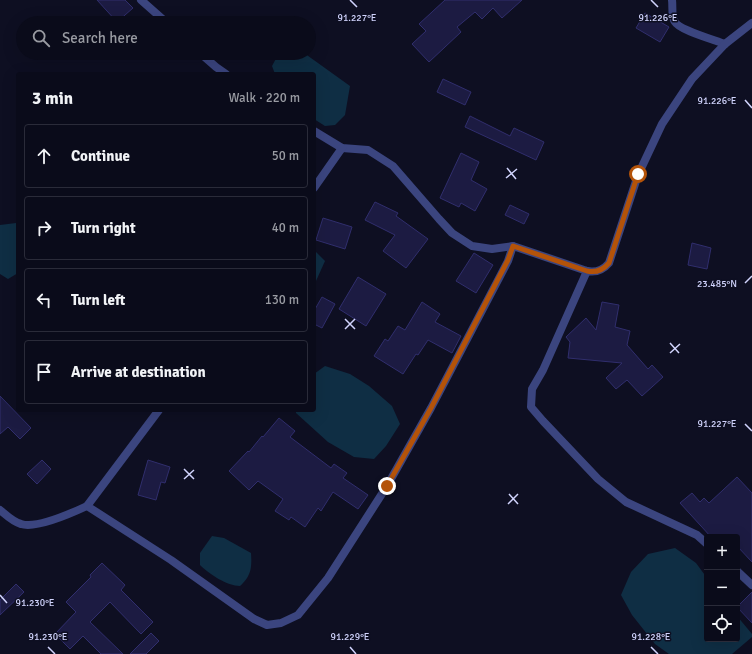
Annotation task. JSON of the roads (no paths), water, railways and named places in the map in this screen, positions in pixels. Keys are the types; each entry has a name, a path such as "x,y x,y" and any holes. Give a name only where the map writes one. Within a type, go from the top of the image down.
{"street":[{"path":"141,0 159,16"},
{"path":"672,0 674,20 676,24 725,44"},
{"path":"316,132 342,148 368,150 393,166 452,233 472,246 492,249 513,246 594,272 605,268 609,263 638,174 662,124 692,79 725,44 752,24"},
{"path":"208,60 223,72"},
{"path":"316,185 342,148"},
{"path":"87,506 171,560 254,619 267,626 281,623 298,615 328,578 387,486 438,394 508,260 513,246"},
{"path":"587,271 543,370 532,389 531,407 598,479 626,502 697,535 704,541"},
{"path":"0,510 21,525 30,525 46,522 87,506 157,412"},
{"path":"740,574 752,585"}],"water":[{"path":"275,60 314,60 350,86 345,115 335,125 325,126 316,120 316,72 274,72 272,66"},
{"path":"16,223 16,274 8,279 0,274 0,225"},
{"path":"316,252 325,261 316,281"},
{"path":"325,366 350,374 369,386 392,406 400,424 386,446 374,459 354,457 328,442 296,413 316,412 316,373"},
{"path":"212,536 224,538 251,553 249,575 240,586 218,579 200,565 200,553"},
{"path":"675,548 696,563 704,574 704,642 740,642 740,620 752,634 752,637 732,654 669,654 655,644 632,615 621,595 631,572 648,554"}]}
